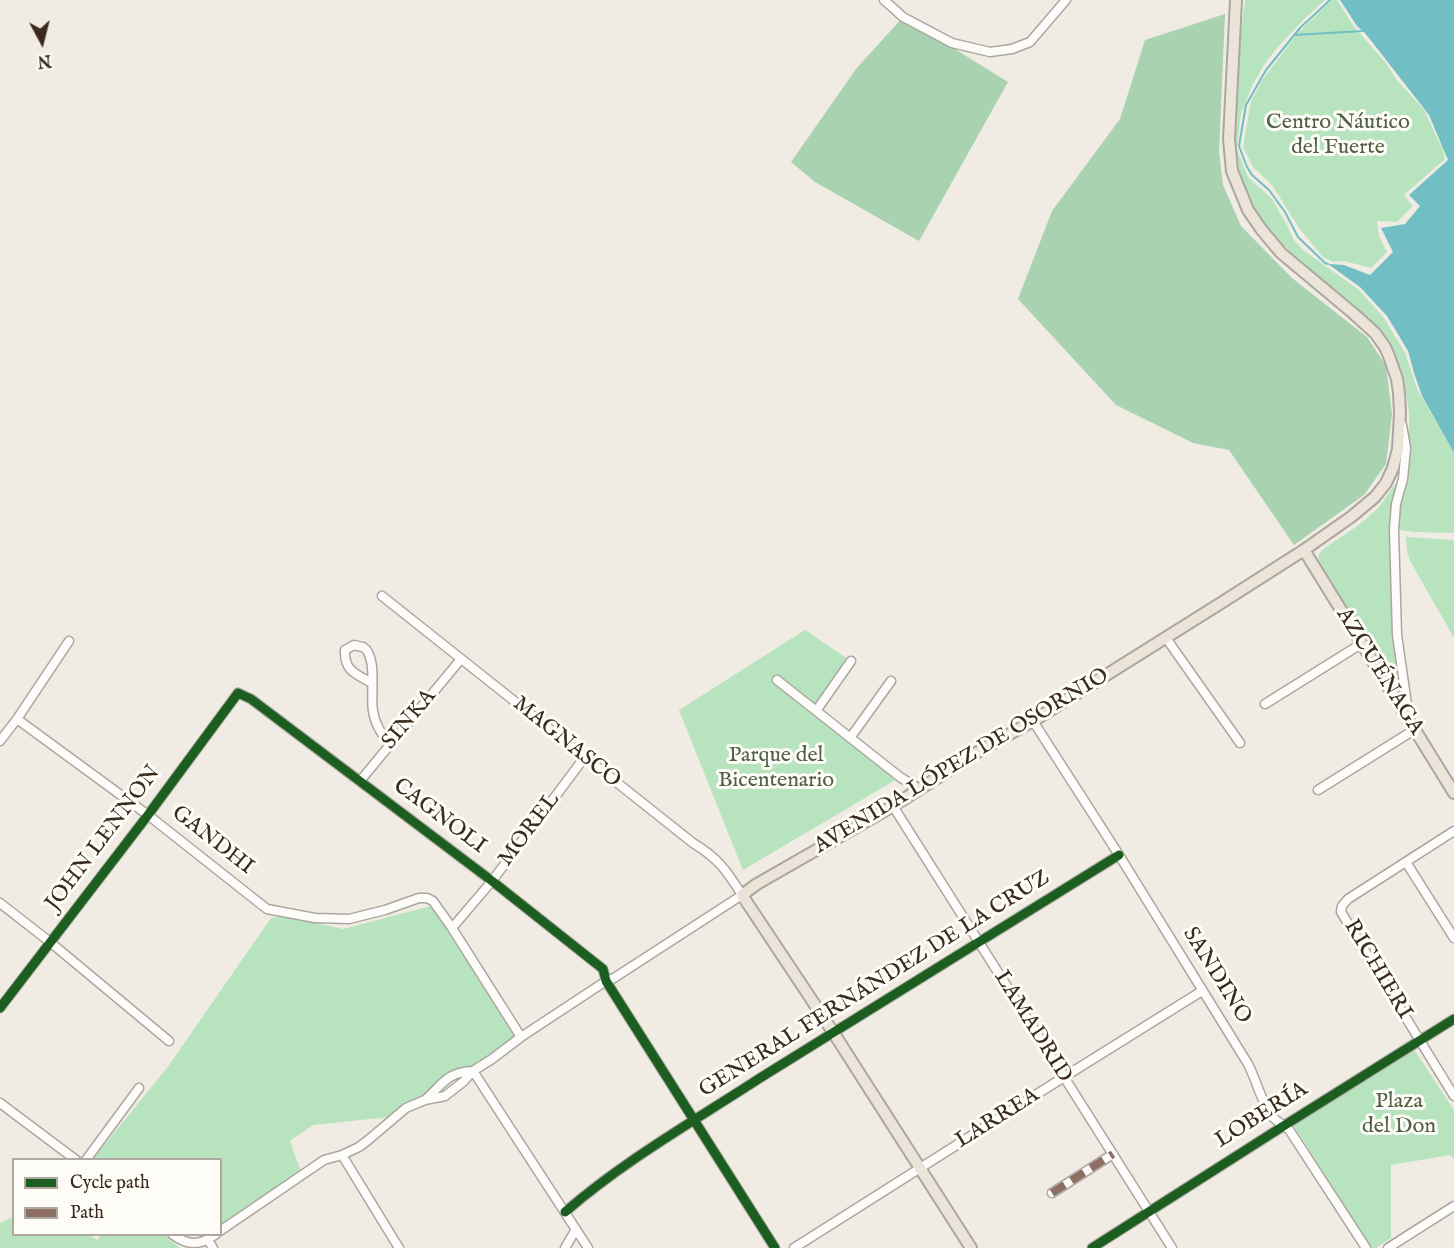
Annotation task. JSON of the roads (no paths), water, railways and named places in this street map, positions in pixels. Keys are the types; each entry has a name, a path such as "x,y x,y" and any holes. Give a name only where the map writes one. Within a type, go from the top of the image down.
{"main road":[{"name":"AVENIDA LÓPEZ DE OSORNIO","path":"742,895 1033,721 1304,550 1368,504 1381,490 1389,476 1400,433 1400,415 1399,393 1389,356 1375,333 1281,253 1248,210 1232,171 1228,139 1236,0"},
{"name":"AZCUÉNAGA","path":"1304,550 1454,794"},
{"path":"742,895 971,1248"}],"street":[{"path":"884,0 903,17 952,43 990,52 1012,49 1030,42 1066,0"},
{"path":"1318,790 1412,726 1397,635 1394,530 1406,448 1400,415"},
{"name":"MAGNASCO","path":"382,596 584,758 706,851 729,874 742,895"},
{"path":"1166,638 1240,743"},
{"path":"0,741 69,641"},
{"path":"1265,704 1361,644"},
{"path":"372,683 348,668 344,660 345,650 354,645 363,647 370,655 372,683 372,709 379,730 390,745"},
{"name":"SINKA","path":"360,781 461,659"},
{"path":"816,711 851,661"},
{"path":"777,680 900,777 919,789"},
{"path":"850,738 891,681"},
{"name":"CAGNOLI","path":"238,693 251,699 360,781 603,969 606,981 775,1248"},
{"name":"JOHN LENNON","path":"0,1008 238,693"},
{"name":"GANDHI","path":"17,718 148,815 267,909 315,918 349,919 419,898 427,898 433,901 452,928"},
{"name":"SANDINO","path":"1033,721 1248,1064 1270,1114 1274,1120 1290,1131 1366,1248"},
{"name":"MOREL","path":"452,928 492,881 584,758"},
{"name":"LAMADRID","path":"893,806 1172,1248"},
{"path":"1454,831 1406,862 1454,938"},
{"name":"GENERAL FERNÁNDEZ DE LA CRUZ","path":"565,1212 599,1184 657,1144 1119,855"},
{"name":"RICHIERI","path":"1406,862 1348,899 1342,906 1341,912 1454,1096"},
{"name":"AVENIDA LÓPEZ DE OSORNIO","path":"222,1230 324,1160 342,1155 367,1142 406,1108 425,1100 447,1079 458,1073 473,1071 606,981 742,895"},
{"path":"0,903 169,1041"},
{"path":"452,928 521,1037"},
{"name":"LARREA","path":"794,1248 1202,991"},
{"name":"LOBERÍA","path":"1092,1248 1454,1019"},
{"path":"473,1071 588,1248"},
{"path":"87,1158 139,1088"},
{"path":"0,1103 73,1158"},
{"path":"1052,1193 1113,1154"},
{"path":"342,1155 399,1248"},
{"path":"1388,1248 1454,1206"},
{"path":"564,1248 576,1229"},
{"path":"175,1236 192,1243 212,1241"}],"water":[{"path":"1340,0 1454,0 1454,453 1422,396 1408,351 1387,316 1360,287 1328,264 1344,265 1370,275 1393,252 1381,228 1405,224 1420,206 1409,195 1448,160 1429,115 1365,33 1357,26"}],"waterway":[{"path":"1328,264 1298,237 1285,212 1269,190 1252,175 1239,146 1246,105 1266,70 1300,28 1330,0"},
{"path":"1294,35 1363,31"}],"park label":[{"name":"Centro Náutico del Fuerte","path":"1338,136"},
{"name":"Parque del Bicentenario","path":"776,768"},
{"name":"Plaza del Don","path":"1399,1114"}]}
